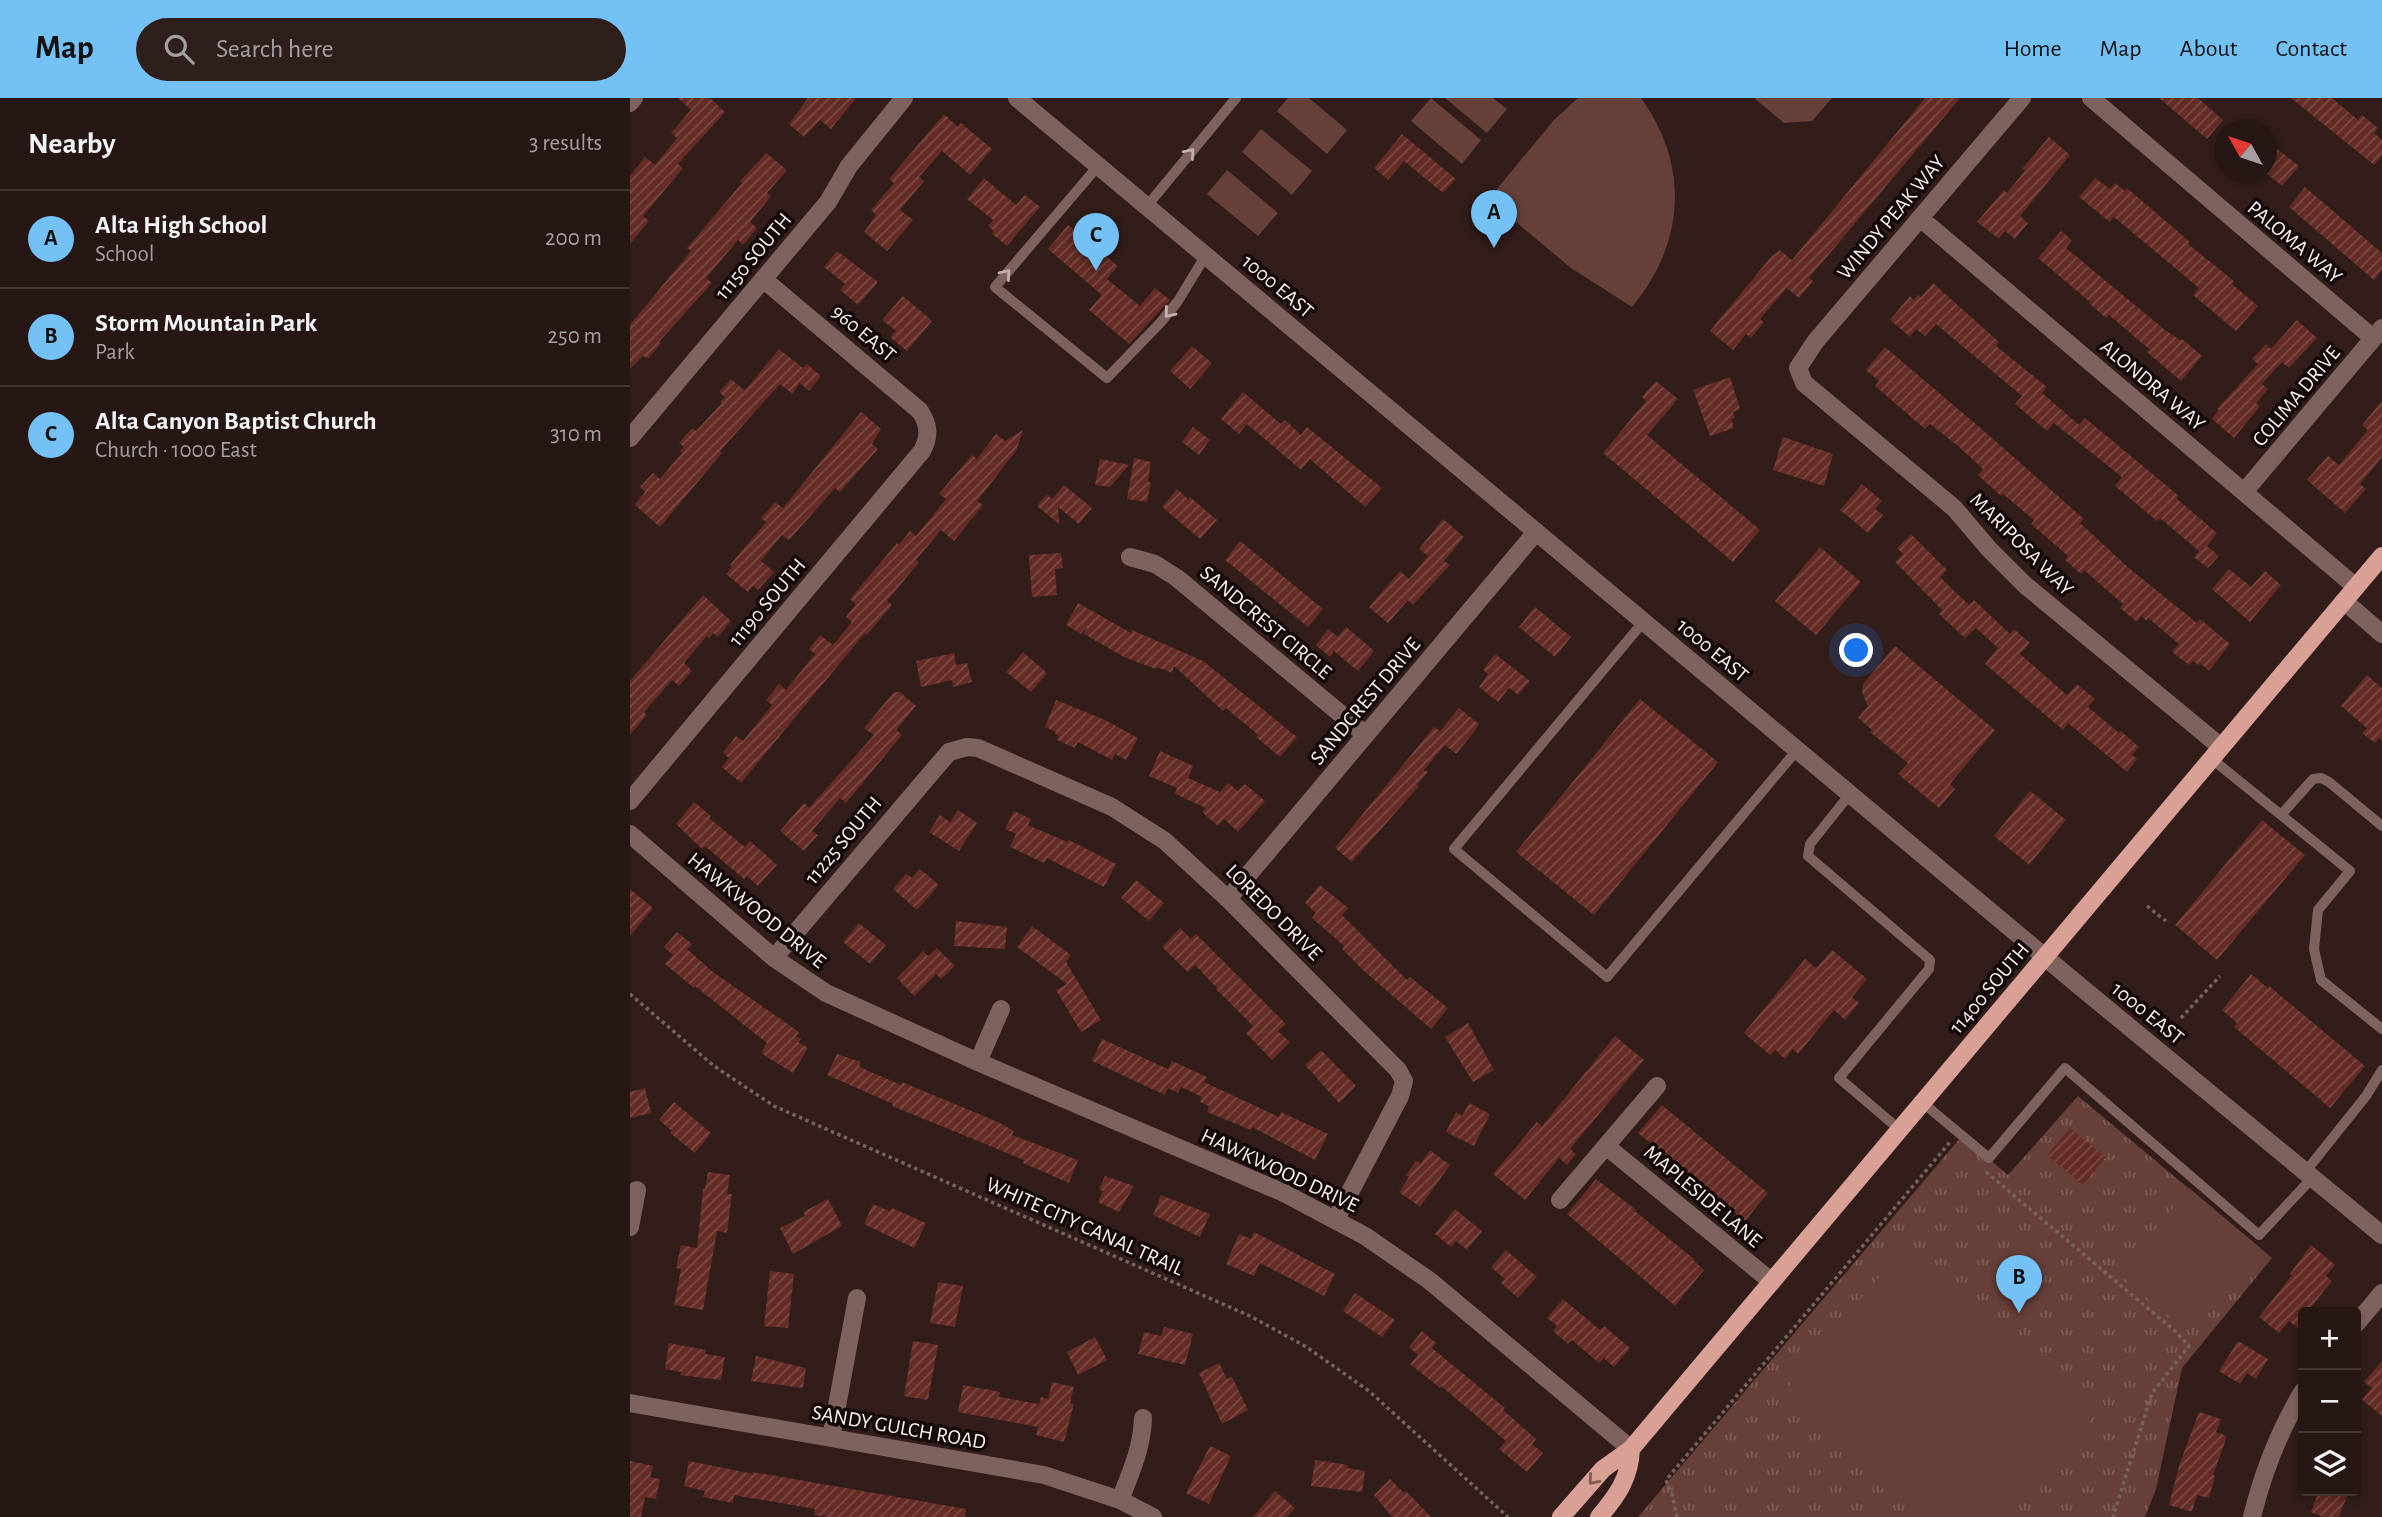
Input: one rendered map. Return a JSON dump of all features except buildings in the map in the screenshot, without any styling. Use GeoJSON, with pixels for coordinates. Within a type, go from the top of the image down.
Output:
{"type":"FeatureCollection","features":[{"type":"Feature","properties":{"kind":"main road","name":"11400 SOUTH"},"geometry":{"type":"LineString","coordinates":[[1561,1517],[1603,1469],[1631,1449],[2382,556]]}},
{"type":"Feature","properties":{"kind":"main road","name":"11400 SOUTH"},"geometry":{"type":"LineString","coordinates":[[1599,1517],[1623,1485],[1628,1473],[1631,1449]]}},
{"type":"Feature","properties":{"kind":"street"},"geometry":{"type":"LineString","coordinates":[[630,103],[634,98]]}},
{"type":"Feature","properties":{"kind":"street","name":"11150 SOUTH"},"geometry":{"type":"LineString","coordinates":[[630,438],[828,202],[849,166],[904,98]]}},
{"type":"Feature","properties":{"kind":"street","name":"1000 EAST"},"geometry":{"type":"LineString","coordinates":[[1017,98],[2382,1235]]}},
{"type":"Feature","properties":{"kind":"street","name":"WINDY PEAK WAY"},"geometry":{"type":"LineString","coordinates":[[1798,368],[1815,342],[2022,98]]}},
{"type":"Feature","properties":{"kind":"street","name":"PALOMA WAY"},"geometry":{"type":"LineString","coordinates":[[2091,98],[2378,333]]}},
{"type":"Feature","properties":{"kind":"street","name":"ALONDRA WAY"},"geometry":{"type":"LineString","coordinates":[[1920,218],[2356,587]]}},
{"type":"Feature","properties":{"kind":"street","name":"960 EAST"},"geometry":{"type":"LineString","coordinates":[[763,279],[913,404],[928,427]]}},
{"type":"Feature","properties":{"kind":"street","name":"COLIMA DRIVE"},"geometry":{"type":"LineString","coordinates":[[2244,492],[2378,333]]}},
{"type":"Feature","properties":{"kind":"street","name":"MARIPOSA WAY"},"geometry":{"type":"LineString","coordinates":[[1798,368],[1804,383],[1954,508],[2025,585],[2217,753]]}},
{"type":"Feature","properties":{"kind":"street","name":"11190 SOUTH"},"geometry":{"type":"LineString","coordinates":[[630,801],[922,452],[928,427]]}},
{"type":"Feature","properties":{"kind":"street","name":"SANDCREST DRIVE"},"geometry":{"type":"LineString","coordinates":[[1228,898],[1536,532]]}},
{"type":"Feature","properties":{"kind":"street","name":"SANDCREST CIRCLE"},"geometry":{"type":"LineString","coordinates":[[1130,557],[1155,564],[1177,578],[1366,735]]}},
{"type":"Feature","properties":{"kind":"street"},"geometry":{"type":"LineString","coordinates":[[2344,601],[2382,634]]}},
{"type":"Feature","properties":{"kind":"street","name":"LOREDO DRIVE"},"geometry":{"type":"LineString","coordinates":[[949,752],[967,747],[978,748],[1112,807],[1165,841],[1228,898],[1390,1059],[1404,1081],[1394,1109],[1336,1219]]}},
{"type":"Feature","properties":{"kind":"street","name":"11225 SOUTH"},"geometry":{"type":"LineString","coordinates":[[774,958],[949,752]]}},
{"type":"Feature","properties":{"kind":"street","name":"HAWKWOOD DRIVE"},"geometry":{"type":"LineString","coordinates":[[630,834],[774,958],[826,993],[978,1062],[1284,1193],[1365,1236],[1430,1281],[1631,1449]]}},
{"type":"Feature","properties":{"kind":"street"},"geometry":{"type":"LineString","coordinates":[[978,1062],[1001,1009]]}},
{"type":"Feature","properties":{"kind":"street"},"geometry":{"type":"LineString","coordinates":[[1560,1200],[1657,1086]]}},
{"type":"Feature","properties":{"kind":"street","name":"MAPLESIDE LANE"},"geometry":{"type":"LineString","coordinates":[[1606,1146],[1772,1282]]}},
{"type":"Feature","properties":{"kind":"street"},"geometry":{"type":"LineString","coordinates":[[630,1227],[637,1190]]}},
{"type":"Feature","properties":{"kind":"street"},"geometry":{"type":"LineString","coordinates":[[2361,1318],[2382,1293]]}},
{"type":"Feature","properties":{"kind":"street"},"geometry":{"type":"LineString","coordinates":[[831,1438],[857,1298]]}},
{"type":"Feature","properties":{"kind":"street"},"geometry":{"type":"LineString","coordinates":[[2252,1517],[2267,1463],[2284,1422],[2298,1399]]}},
{"type":"Feature","properties":{"kind":"street","name":"SANDY GULCH ROAD"},"geometry":{"type":"LineString","coordinates":[[630,1403],[1044,1475],[1120,1500],[1153,1517]]}},
{"type":"Feature","properties":{"kind":"street"},"geometry":{"type":"LineString","coordinates":[[1120,1500],[1138,1457],[1143,1418]]}},
{"type":"Feature","properties":{"kind":"lane"},"geometry":{"type":"LineString","coordinates":[[1147,206],[1236,98]]}},
{"type":"Feature","properties":{"kind":"lane"},"geometry":{"type":"LineString","coordinates":[[1098,166],[995,287],[1107,378],[1161,322],[1178,301],[1206,256]]}},
{"type":"Feature","properties":{"kind":"lane"},"geometry":{"type":"LineString","coordinates":[[1644,621],[1454,849],[1464,858],[1607,978],[1797,750]]}},
{"type":"Feature","properties":{"kind":"lane"},"geometry":{"type":"LineString","coordinates":[[2217,753],[2281,815],[2350,871],[2318,909],[2314,949],[2321,980],[2382,1029]]}},
{"type":"Feature","properties":{"kind":"lane"},"geometry":{"type":"LineString","coordinates":[[2281,815],[2313,779],[2321,778],[2382,826]]}},
{"type":"Feature","properties":{"kind":"lane"},"geometry":{"type":"LineString","coordinates":[[1850,794],[1810,844],[1808,856],[1930,960],[1928,969],[1839,1078],[1900,1130]]}},
{"type":"Feature","properties":{"kind":"lane"},"geometry":{"type":"LineString","coordinates":[[1923,1103],[1989,1158],[2065,1069],[2259,1235],[2309,1174],[2382,1070]]}},
{"type":"Feature","properties":{"kind":"path"},"geometry":{"type":"LineString","coordinates":[[2147,906],[2166,921]]}},
{"type":"Feature","properties":{"kind":"path"},"geometry":{"type":"LineString","coordinates":[[2181,1018],[2220,976]]}},
{"type":"Feature","properties":{"kind":"path","name":"WHITE CITY CANAL TRAIL"},"geometry":{"type":"LineString","coordinates":[[630,994],[714,1066],[774,1106],[1250,1316],[1305,1346],[1369,1391],[1508,1517]]}},
{"type":"Feature","properties":{"kind":"path"},"geometry":{"type":"LineString","coordinates":[[630,1003],[635,998]]}},
{"type":"Feature","properties":{"kind":"path"},"geometry":{"type":"LineString","coordinates":[[1677,1517],[1666,1480],[1950,1142]]}},
{"type":"Feature","properties":{"kind":"path"},"geometry":{"type":"LineString","coordinates":[[1981,1168],[2176,1332],[2189,1346],[2152,1393],[2113,1517]]}},
{"type":"Feature","properties":{"kind":"green space"},"geometry":{"type":"Polygon","coordinates":[[[1288,98],[1309,98],[1347,130],[1327,154],[1277,111],[1288,98]]]}},
{"type":"Feature","properties":{"kind":"green space"},"geometry":{"type":"Polygon","coordinates":[[[1431,98],[1481,140],[1462,164],[1411,121],[1431,98]]]}},
{"type":"Feature","properties":{"kind":"green space"},"geometry":{"type":"Polygon","coordinates":[[[1445,98],[1493,98],[1507,109],[1487,133],[1445,98]]]}},
{"type":"Feature","properties":{"kind":"green space"},"geometry":{"type":"Polygon","coordinates":[[[1578,98],[1641,98],[1657,124],[1668,150],[1674,177],[1675,204],[1671,231],[1663,257],[1650,282],[1632,307],[1571,268],[1498,207],[1496,190],[1554,120],[1578,98]]]}},
{"type":"Feature","properties":{"kind":"green space"},"geometry":{"type":"Polygon","coordinates":[[[1754,98],[1832,98],[1812,121],[1784,123],[1754,98]]]}},
{"type":"Feature","properties":{"kind":"green space"},"geometry":{"type":"Polygon","coordinates":[[[1261,129],[1312,171],[1292,195],[1242,152],[1261,129]]]}},
{"type":"Feature","properties":{"kind":"green space"},"geometry":{"type":"Polygon","coordinates":[[[1227,170],[1278,213],[1258,236],[1207,194],[1227,170]]]}},
{"type":"Feature","properties":{"kind":"green space"},"geometry":{"type":"Polygon","coordinates":[[[2078,1096],[2272,1258],[2182,1368],[2156,1489],[2145,1517],[1638,1517],[1962,1136],[2008,1175],[2078,1096]]]}},
{"type":"Feature","properties":{"kind":"green space"},"geometry":{"type":"Polygon","coordinates":[[[2189,1188],[2258,1246],[2185,1330],[2119,1274],[2189,1188]]]}},
{"type":"Feature","properties":{"kind":"green space"},"geometry":{"type":"Polygon","coordinates":[[[1904,1247],[2099,1410],[2009,1517],[1939,1517],[1786,1389],[1904,1247]]]}},
{"type":"Feature","properties":{"kind":"place","name":"Alta High School"},"geometry":{"type":"Point","coordinates":[1494,248]}},
{"type":"Feature","properties":{"kind":"place","name":"Alta Canyon Baptist Church"},"geometry":{"type":"Point","coordinates":[1096,271]}},
{"type":"Feature","properties":{"kind":"place","name":"Storm Mountain Park"},"geometry":{"type":"Point","coordinates":[2019,1313]}}]}
